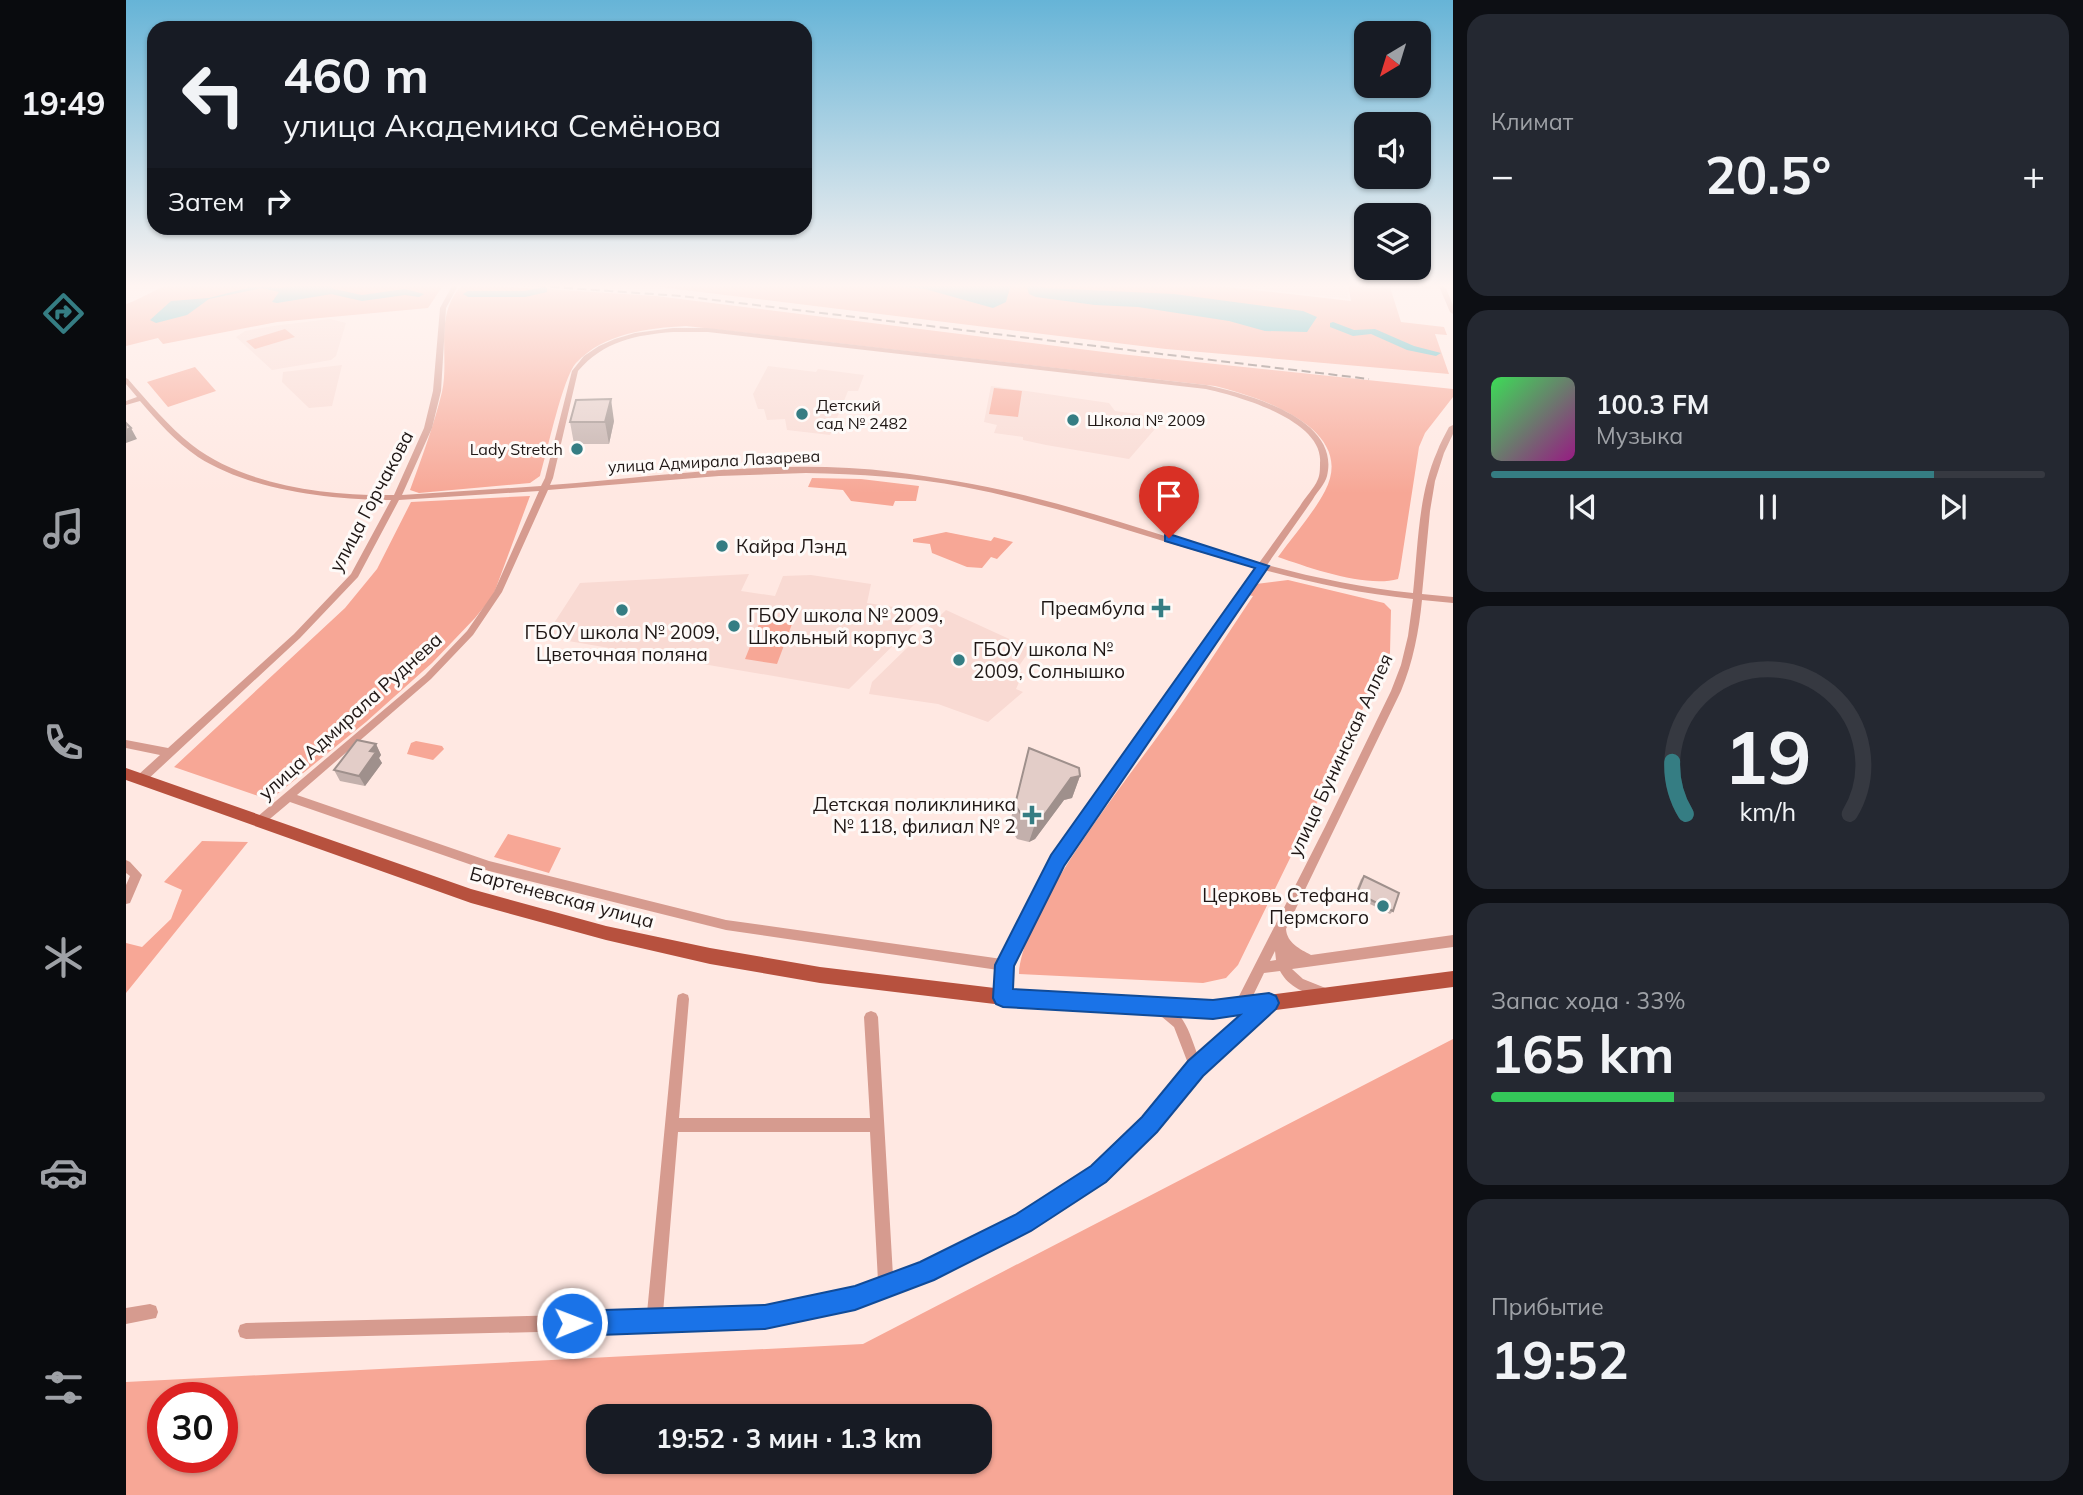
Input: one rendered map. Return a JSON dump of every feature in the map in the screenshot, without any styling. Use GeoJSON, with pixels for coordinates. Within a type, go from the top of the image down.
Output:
{"type":"FeatureCollection","features":[{"type":"Feature","properties":{"kind":"main road","name":"Бартеневская улица"},"geometry":{"type":"LineString","coordinates":[[126,774],[471,896],[606,933],[710,956],[820,975],[1003,998],[1213,1010],[1453,979]]}},
{"type":"Feature","properties":{"kind":"street","name":"улица Горчакова"},"geometry":{"type":"LineString","coordinates":[[142,778],[348,585],[397,498],[428,428],[437,391],[440,354]]}},
{"type":"Feature","properties":{"kind":"street","name":"улица Адмирала Руднева"},"geometry":{"type":"LineString","coordinates":[[261,820],[428,677],[470,633],[498,592],[544,488],[575,370],[594,354]]}},
{"type":"Feature","properties":{"kind":"street","name":"улица Адмирала Руднева"},"geometry":{"type":"LineString","coordinates":[[915,354],[1206,387],[1245,396],[1274,407],[1314,436],[1325,458],[1326,468],[1307,505],[1058,861],[1004,965],[1003,998]]}},
{"type":"Feature","properties":{"kind":"street","name":"улица Адмирала Лазарева"},"geometry":{"type":"LineString","coordinates":[[126,380],[174,436],[216,463],[280,486],[397,498],[789,470],[894,474],[1038,499],[1263,566],[1350,587],[1453,600]]}},
{"type":"Feature","properties":{"kind":"street"},"geometry":{"type":"LineString","coordinates":[[126,403],[141,398]]}},
{"type":"Feature","properties":{"kind":"street","name":"улица Бунинская Аллея"},"geometry":{"type":"LineString","coordinates":[[1241,1006],[1350,786],[1405,666],[1419,597],[1426,520],[1439,448],[1453,427]]}},
{"type":"Feature","properties":{"kind":"street"},"geometry":{"type":"LineString","coordinates":[[126,744],[171,753]]}},
{"type":"Feature","properties":{"kind":"street"},"geometry":{"type":"LineString","coordinates":[[289,797],[489,866],[726,925],[1004,965]]}},
{"type":"Feature","properties":{"kind":"street"},"geometry":{"type":"LineString","coordinates":[[126,865],[136,874],[126,899]]}},
{"type":"Feature","properties":{"kind":"street"},"geometry":{"type":"LineString","coordinates":[[1280,931],[1289,948],[1311,962]]}},
{"type":"Feature","properties":{"kind":"street"},"geometry":{"type":"LineString","coordinates":[[1280,931],[1283,965],[1290,979],[1299,985],[1333,996]]}},
{"type":"Feature","properties":{"kind":"street"},"geometry":{"type":"LineString","coordinates":[[1261,968],[1453,942]]}},
{"type":"Feature","properties":{"kind":"street"},"geometry":{"type":"LineString","coordinates":[[654,1321],[683,999]]}},
{"type":"Feature","properties":{"kind":"street"},"geometry":{"type":"LineString","coordinates":[[246,1331],[765,1317],[823,1307],[886,1288],[991,1240],[1077,1191],[1136,1139],[1195,1068],[1269,1003]]}},
{"type":"Feature","properties":{"kind":"street"},"geometry":{"type":"LineString","coordinates":[[1160,1007],[1179,1023],[1195,1068]]}},
{"type":"Feature","properties":{"kind":"street"},"geometry":{"type":"LineString","coordinates":[[871,1017],[886,1288]]}},
{"type":"Feature","properties":{"kind":"street"},"geometry":{"type":"LineString","coordinates":[[671,1125],[877,1125]]}},
{"type":"Feature","properties":{"kind":"street"},"geometry":{"type":"LineString","coordinates":[[126,1316],[150,1312]]}},
{"type":"Feature","properties":{"kind":"shaded area"},"geometry":{"type":"Polygon","coordinates":[[[254,354],[337,354],[331,360],[272,370],[254,354]]]}},
{"type":"Feature","properties":{"kind":"shaded area"},"geometry":{"type":"Polygon","coordinates":[[[444,354],[586,354],[571,371],[540,476],[530,483],[419,493],[410,490],[432,429],[444,378],[444,354]]]}},
{"type":"Feature","properties":{"kind":"shaded area"},"geometry":{"type":"Polygon","coordinates":[[[931,354],[1118,354],[1453,389],[1453,397],[1425,433],[1419,447],[1398,579],[1354,579],[1278,557],[1325,491],[1332,469],[1328,450],[1316,433],[1278,407],[1215,386],[931,354]]]}},
{"type":"Feature","properties":{"kind":"shaded area"},"geometry":{"type":"Polygon","coordinates":[[[1220,354],[1442,354],[1449,374],[1220,354]]]}},
{"type":"Feature","properties":{"kind":"shaded area"},"geometry":{"type":"Polygon","coordinates":[[[342,365],[332,406],[309,408],[282,382],[283,372],[342,365]]]}},
{"type":"Feature","properties":{"kind":"shaded area"},"geometry":{"type":"Polygon","coordinates":[[[768,366],[864,375],[858,391],[848,391],[830,435],[787,430],[785,419],[767,420],[764,409],[758,409],[753,394],[768,366]]]}},
{"type":"Feature","properties":{"kind":"shaded area"},"geometry":{"type":"Polygon","coordinates":[[[195,367],[216,391],[168,407],[147,382],[195,367]]]}},
{"type":"Feature","properties":{"kind":"shaded area","name":"Школа № 2009"},"geometry":{"type":"Polygon","coordinates":[[[991,386],[1109,403],[1115,411],[1161,417],[1161,422],[1129,459],[1046,445],[1023,440],[1023,437],[994,433],[997,425],[984,422],[991,386]]]}},
{"type":"Feature","properties":{"kind":"shaded area"},"geometry":{"type":"Polygon","coordinates":[[[994,388],[1022,391],[1018,417],[989,414],[994,388]]]}},
{"type":"Feature","properties":{"kind":"shaded area"},"geometry":{"type":"Polygon","coordinates":[[[812,478],[861,479],[919,486],[916,501],[895,501],[893,506],[851,501],[843,490],[808,487],[812,478]]]}},
{"type":"Feature","properties":{"kind":"shaded area"},"geometry":{"type":"Polygon","coordinates":[[[530,496],[493,596],[475,618],[432,663],[366,722],[270,800],[174,767],[345,608],[377,569],[411,502],[530,496]]]}},
{"type":"Feature","properties":{"kind":"shaded area"},"geometry":{"type":"Polygon","coordinates":[[[946,532],[991,541],[994,537],[1013,542],[997,559],[991,557],[982,568],[967,567],[932,553],[930,544],[913,542],[913,539],[946,532]]]}},
{"type":"Feature","properties":{"kind":"shaded area"},"geometry":{"type":"Polygon","coordinates":[[[749,574],[741,591],[775,596],[783,576],[811,575],[871,584],[867,603],[927,612],[849,689],[545,637],[580,583],[749,574]]]}},
{"type":"Feature","properties":{"kind":"shaded area"},"geometry":{"type":"Polygon","coordinates":[[[1288,580],[1384,603],[1391,610],[1390,653],[1238,965],[1226,978],[1203,983],[1019,974],[1025,946],[1060,876],[1198,680],[1253,596],[1248,595],[1256,584],[1288,580]]]}},
{"type":"Feature","properties":{"kind":"shaded area","name":"ГБОУ школа № 2009, Солнышко"},"geometry":{"type":"Polygon","coordinates":[[[946,610],[1031,649],[1016,670],[1023,673],[1016,689],[1023,692],[988,722],[938,704],[869,694],[872,682],[946,610]]]}},
{"type":"Feature","properties":{"kind":"shaded area"},"geometry":{"type":"Polygon","coordinates":[[[761,619],[792,624],[777,664],[745,659],[761,619]]]}},
{"type":"Feature","properties":{"kind":"shaded area"},"geometry":{"type":"Polygon","coordinates":[[[416,741],[442,746],[444,749],[433,760],[407,754],[411,743],[416,741]]]}},
{"type":"Feature","properties":{"kind":"shaded area"},"geometry":{"type":"Polygon","coordinates":[[[508,834],[561,848],[549,873],[494,857],[508,834]]]}},
{"type":"Feature","properties":{"kind":"shaded area"},"geometry":{"type":"Polygon","coordinates":[[[202,841],[248,842],[126,993],[126,943],[142,947],[171,919],[182,890],[164,882],[202,841]]]}},
{"type":"Feature","properties":{"kind":"shaded area"},"geometry":{"type":"Polygon","coordinates":[[[1453,1039],[1453,1495],[126,1495],[126,1382],[863,1344],[1453,1039]]]}},
{"type":"Feature","properties":{"kind":"building"},"geometry":{"type":"Polygon","coordinates":[[[611,399],[605,422],[570,422],[576,400],[611,399]]]}},
{"type":"Feature","properties":{"kind":"building"},"geometry":{"type":"Polygon","coordinates":[[[357,740],[376,744],[370,751],[376,752],[359,776],[334,770],[357,740]]]}},
{"type":"Feature","properties":{"kind":"building"},"geometry":{"type":"Polygon","coordinates":[[[1029,748],[1079,768],[1080,776],[1071,778],[1042,818],[1036,821],[1024,818],[1015,805],[1029,748]]]}},
{"type":"Feature","properties":{"kind":"building","name":"Церковь Стефана Пермского"},"geometry":{"type":"Polygon","coordinates":[[[1364,876],[1399,893],[1393,911],[1357,893],[1364,876]]]}},
{"type":"Feature","properties":{"kind":"railway"},"geometry":{"type":"LineString","coordinates":[[1160,354],[1369,379]]}},
{"type":"Feature","properties":{"kind":"place","name":"Детский сад № 2482"},"geometry":{"type":"Point","coordinates":[802,414]}},
{"type":"Feature","properties":{"kind":"place","name":"Школа № 2009"},"geometry":{"type":"Point","coordinates":[1073,420]}},
{"type":"Feature","properties":{"kind":"place","name":"Lady Stretch"},"geometry":{"type":"Point","coordinates":[577,449]}},
{"type":"Feature","properties":{"kind":"place","name":"Кайра Лэнд"},"geometry":{"type":"Point","coordinates":[722,546]}},
{"type":"Feature","properties":{"kind":"place","name":"Преамбула"},"geometry":{"type":"Point","coordinates":[1161,608]}},
{"type":"Feature","properties":{"kind":"place","name":"ГБОУ школа № 2009, Цветочная поляна"},"geometry":{"type":"Point","coordinates":[622,610]}},
{"type":"Feature","properties":{"kind":"place","name":"ГБОУ школа № 2009, Школьный корпус 3"},"geometry":{"type":"Point","coordinates":[734,626]}},
{"type":"Feature","properties":{"kind":"place","name":"ГБОУ школа № 2009, Солнышко"},"geometry":{"type":"Point","coordinates":[959,660]}},
{"type":"Feature","properties":{"kind":"place","name":"Детская поликлиника № 118, филиал № 2"},"geometry":{"type":"Point","coordinates":[1032,815]}},
{"type":"Feature","properties":{"kind":"place","name":"Церковь Стефана Пермского"},"geometry":{"type":"Point","coordinates":[1383,906]}},
{"type":"Feature","properties":{"kind":"route"},"geometry":{"type":"LineString","coordinates":[[572,1323],[765,1317],[823,1307],[855,1298],[926,1271],[991,1240],[1077,1191],[1120,1155],[1149,1125],[1195,1068],[1269,1003],[1213,1010],[1003,998],[1004,965],[1058,861],[1263,566],[1169,538]]}}]}
